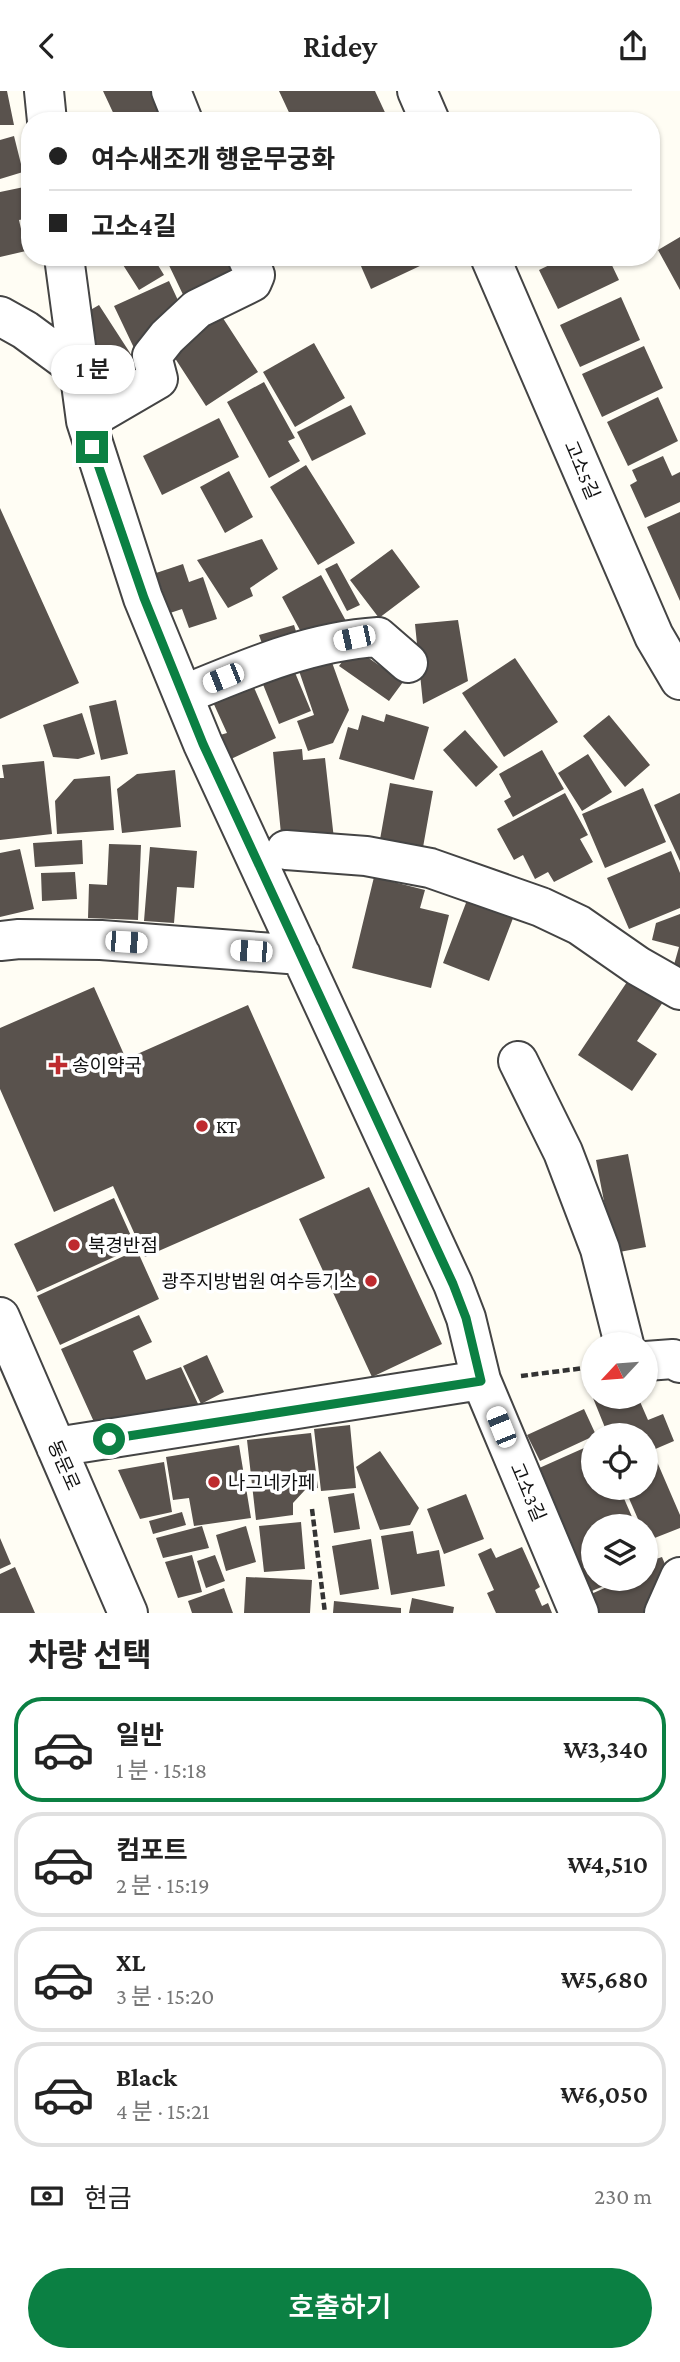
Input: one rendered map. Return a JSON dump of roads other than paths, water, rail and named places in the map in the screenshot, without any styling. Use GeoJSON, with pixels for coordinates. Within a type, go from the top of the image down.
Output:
{"type":"FeatureCollection","features":[{"type":"Feature","properties":{"kind":"street"},"geometry":{"type":"LineString","coordinates":[[44,91],[46,112]]}},
{"type":"Feature","properties":{"kind":"street"},"geometry":{"type":"LineString","coordinates":[[171,91],[179,112]]}},
{"type":"Feature","properties":{"kind":"street"},"geometry":{"type":"LineString","coordinates":[[417,91],[426,112]]}},
{"type":"Feature","properties":{"kind":"street","name":"고소3길"},"geometry":{"type":"LineString","coordinates":[[65,266],[78,369],[92,447],[144,598],[203,744],[453,1284],[466,1318],[481,1381],[579,1613]]}},
{"type":"Feature","properties":{"kind":"street"},"geometry":{"type":"LineString","coordinates":[[86,421],[158,379],[152,356],[167,337],[197,309],[252,282],[255,275],[251,266]]}},
{"type":"Feature","properties":{"kind":"street","name":"고소5길"},"geometry":{"type":"LineString","coordinates":[[493,266],[654,636],[680,680]]}},
{"type":"Feature","properties":{"kind":"street"},"geometry":{"type":"LineString","coordinates":[[0,316],[25,330],[78,369]]}},
{"type":"Feature","properties":{"kind":"street"},"geometry":{"type":"LineString","coordinates":[[183,695],[263,662],[354,638],[379,637],[408,663]]}},
{"type":"Feature","properties":{"kind":"street"},"geometry":{"type":"LineString","coordinates":[[286,850],[366,856],[430,868],[541,907],[579,925],[638,966],[680,990]]}},
{"type":"Feature","properties":{"kind":"street"},"geometry":{"type":"LineString","coordinates":[[0,941],[101,940],[301,955]]}},
{"type":"Feature","properties":{"kind":"street"},"geometry":{"type":"LineString","coordinates":[[519,1061],[563,1152],[600,1249],[621,1332]]}},
{"type":"Feature","properties":{"kind":"street","name":"동문로"},"geometry":{"type":"LineString","coordinates":[[0,1317],[122,1607]]}},
{"type":"Feature","properties":{"kind":"street"},"geometry":{"type":"LineString","coordinates":[[658,1360],[673,1359],[680,1363]]}},
{"type":"Feature","properties":{"kind":"street"},"geometry":{"type":"LineString","coordinates":[[56,1447],[481,1381]]}},
{"type":"Feature","properties":{"kind":"street"},"geometry":{"type":"LineString","coordinates":[[664,1613],[680,1577]]}},
{"type":"Feature","properties":{"kind":"place","name":"송이약국"},"geometry":{"type":"Point","coordinates":[58,1065]}},
{"type":"Feature","properties":{"kind":"place","name":"KT"},"geometry":{"type":"Point","coordinates":[202,1126]}},
{"type":"Feature","properties":{"kind":"place","name":"북경반점"},"geometry":{"type":"Point","coordinates":[74,1245]}},
{"type":"Feature","properties":{"kind":"place","name":"광주지방법원 여수등기소"},"geometry":{"type":"Point","coordinates":[371,1281]}},
{"type":"Feature","properties":{"kind":"place","name":"나그네카페"},"geometry":{"type":"Point","coordinates":[214,1482]}}]}
